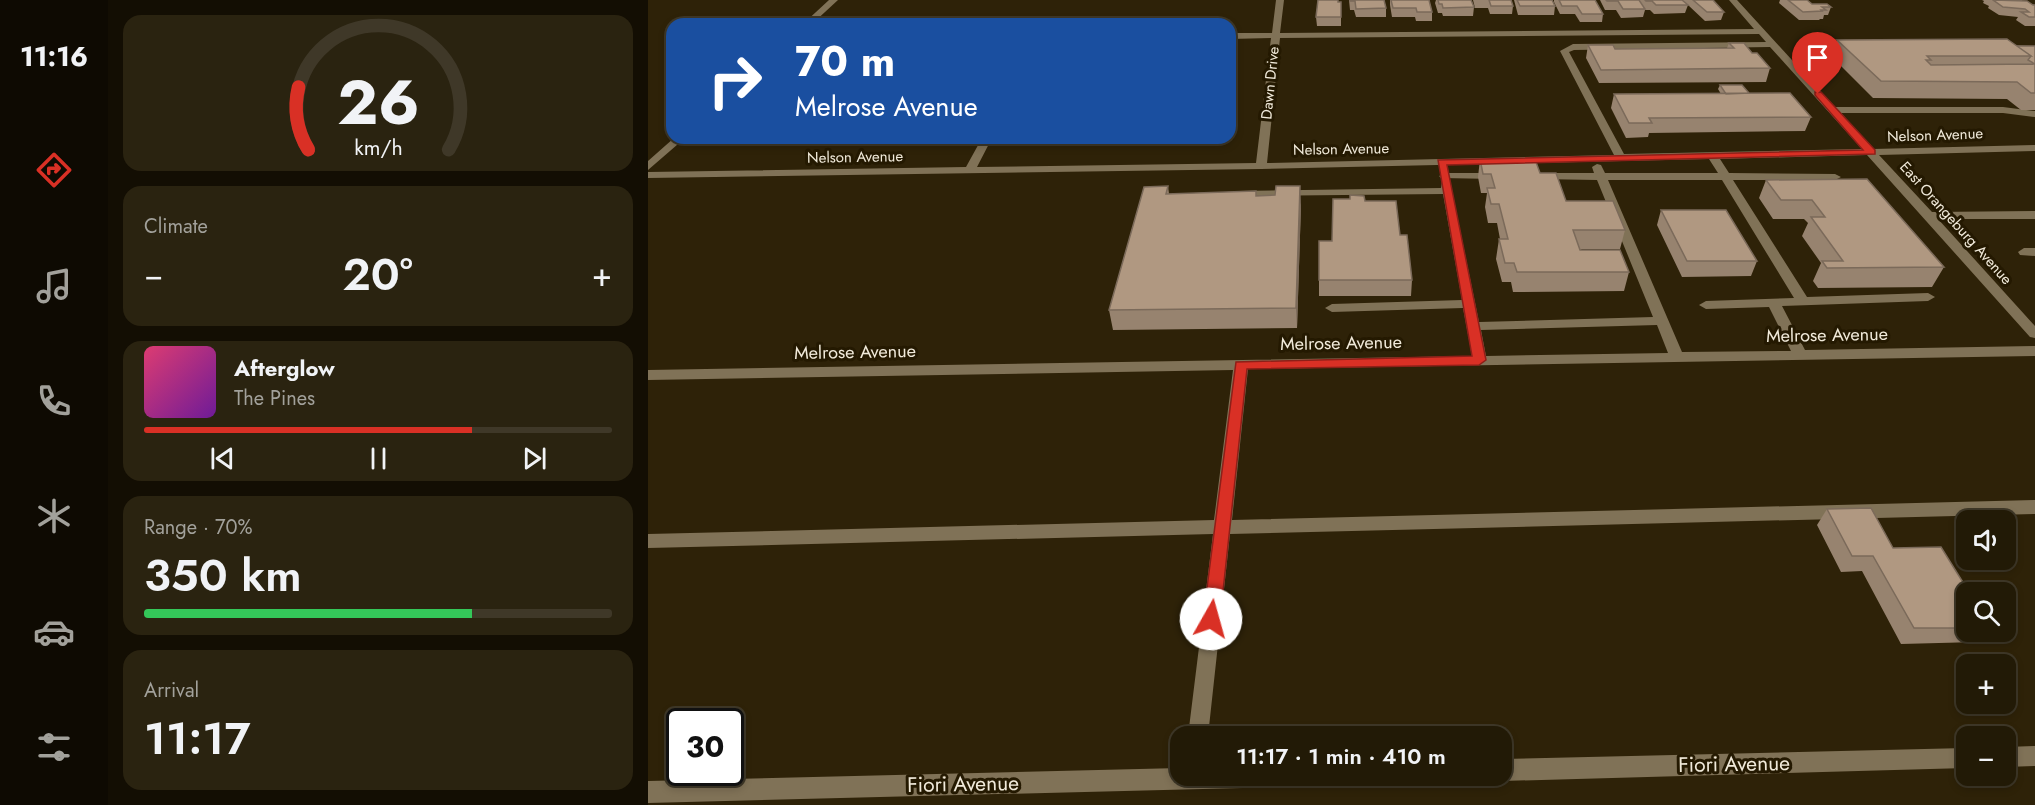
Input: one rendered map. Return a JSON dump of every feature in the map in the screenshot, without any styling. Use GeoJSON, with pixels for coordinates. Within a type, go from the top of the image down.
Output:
{"type":"FeatureCollection","features":[{"type":"Feature","properties":{"kind":"street"},"geometry":{"type":"LineString","coordinates":[[814,18],[834,0]]}},
{"type":"Feature","properties":{"kind":"street","name":"Dawn Drive"},"geometry":{"type":"LineString","coordinates":[[1261,166],[1280,0]]}},
{"type":"Feature","properties":{"kind":"street","name":"East Orangeburg Avenue"},"geometry":{"type":"LineString","coordinates":[[1733,0],[2035,334]]}},
{"type":"Feature","properties":{"kind":"street"},"geometry":{"type":"LineString","coordinates":[[1236,36],[1762,31]]}},
{"type":"Feature","properties":{"kind":"street"},"geometry":{"type":"LineString","coordinates":[[1621,158],[1564,51],[1573,47],[1773,44]]}},
{"type":"Feature","properties":{"kind":"street"},"geometry":{"type":"LineString","coordinates":[[1833,110],[2003,110],[2035,114]]}},
{"type":"Feature","properties":{"kind":"street"},"geometry":{"type":"LineString","coordinates":[[648,167],[673,144]]}},
{"type":"Feature","properties":{"kind":"street"},"geometry":{"type":"LineString","coordinates":[[970,170],[984,144]]}},
{"type":"Feature","properties":{"kind":"street","name":"Nelson Avenue"},"geometry":{"type":"LineString","coordinates":[[648,174],[1261,166],[2035,148]]}},
{"type":"Feature","properties":{"kind":"street"},"geometry":{"type":"LineString","coordinates":[[1713,156],[1803,302]]}},
{"type":"Feature","properties":{"kind":"street"},"geometry":{"type":"LineString","coordinates":[[1652,157],[1662,177]]}},
{"type":"Feature","properties":{"kind":"street"},"geometry":{"type":"LineString","coordinates":[[1594,159],[1677,357]]}},
{"type":"Feature","properties":{"kind":"street"},"geometry":{"type":"LineString","coordinates":[[1441,162],[1479,360]]}},
{"type":"Feature","properties":{"kind":"street"},"geometry":{"type":"LineString","coordinates":[[1445,176],[1835,177]]}},
{"type":"Feature","properties":{"kind":"street"},"geometry":{"type":"LineString","coordinates":[[1232,194],[1447,191]]}},
{"type":"Feature","properties":{"kind":"street"},"geometry":{"type":"LineString","coordinates":[[1928,216],[2035,215]]}},
{"type":"Feature","properties":{"kind":"street"},"geometry":{"type":"LineString","coordinates":[[1706,305],[1928,297]]}},
{"type":"Feature","properties":{"kind":"street"},"geometry":{"type":"LineString","coordinates":[[1776,303],[1774,309],[1800,355]]}},
{"type":"Feature","properties":{"kind":"street"},"geometry":{"type":"LineString","coordinates":[[1332,308],[1469,304]]}},
{"type":"Feature","properties":{"kind":"street"},"geometry":{"type":"LineString","coordinates":[[1473,326],[1662,321]]}},
{"type":"Feature","properties":{"kind":"street","name":"Melrose Avenue"},"geometry":{"type":"LineString","coordinates":[[648,375],[2035,351]]}},
{"type":"Feature","properties":{"kind":"street"},"geometry":{"type":"LineString","coordinates":[[1198,726],[1241,365]]}},
{"type":"Feature","properties":{"kind":"street"},"geometry":{"type":"LineString","coordinates":[[648,541],[2035,507]]}},
{"type":"Feature","properties":{"kind":"street"},"geometry":{"type":"LineString","coordinates":[[2016,757],[2035,756]]}},
{"type":"Feature","properties":{"kind":"street","name":"Fiori Avenue"},"geometry":{"type":"LineString","coordinates":[[1512,770],[1956,758]]}},
{"type":"Feature","properties":{"kind":"street","name":"Fiori Avenue"},"geometry":{"type":"LineString","coordinates":[[648,792],[1170,778]]}},
{"type":"Feature","properties":{"kind":"building"},"geometry":{"type":"Polygon","coordinates":[[[1318,0],[1341,2],[1341,17],[1316,17],[1318,0]]]}},
{"type":"Feature","properties":{"kind":"building"},"geometry":{"type":"Polygon","coordinates":[[[1350,0],[1384,0],[1386,8],[1356,9],[1355,1],[1350,0]]]}},
{"type":"Feature","properties":{"kind":"building"},"geometry":{"type":"Polygon","coordinates":[[[1391,0],[1429,0],[1432,12],[1417,12],[1416,8],[1393,8],[1391,0]]]}},
{"type":"Feature","properties":{"kind":"building"},"geometry":{"type":"Polygon","coordinates":[[[1438,0],[1471,0],[1474,7],[1443,8],[1438,0]]]}},
{"type":"Feature","properties":{"kind":"building"},"geometry":{"type":"Polygon","coordinates":[[[1489,0],[1511,0],[1513,6],[1491,6],[1489,0]]]}},
{"type":"Feature","properties":{"kind":"building"},"geometry":{"type":"Polygon","coordinates":[[[1517,0],[1552,0],[1555,6],[1520,6],[1517,0]]]}},
{"type":"Feature","properties":{"kind":"building"},"geometry":{"type":"Polygon","coordinates":[[[1559,0],[1595,0],[1603,14],[1582,14],[1577,6],[1562,6],[1559,0]]]}},
{"type":"Feature","properties":{"kind":"building"},"geometry":{"type":"Polygon","coordinates":[[[1606,0],[1639,0],[1645,9],[1623,9],[1618,1],[1606,0]]]}},
{"type":"Feature","properties":{"kind":"building"},"geometry":{"type":"Polygon","coordinates":[[[1645,0],[1682,0],[1688,5],[1656,5],[1652,1],[1645,0]]]}},
{"type":"Feature","properties":{"kind":"building"},"geometry":{"type":"Polygon","coordinates":[[[1693,0],[1713,0],[1724,12],[1707,12],[1693,0]]]}},
{"type":"Feature","properties":{"kind":"building"},"geometry":{"type":"Polygon","coordinates":[[[1788,0],[1807,0],[1812,4],[1827,4],[1831,7],[1822,7],[1826,10],[1822,11],[1803,12],[1788,0]]]}},
{"type":"Feature","properties":{"kind":"building"},"geometry":{"type":"Polygon","coordinates":[[[1993,0],[2027,1],[2035,5],[2035,17],[2029,17],[2021,12],[2029,12],[2025,9],[2003,7],[1993,0]]]}},
{"type":"Feature","properties":{"kind":"building"},"geometry":{"type":"Polygon","coordinates":[[[2007,39],[2031,56],[1927,56],[1931,60],[1926,60],[1931,65],[2035,64],[2035,93],[2031,93],[2017,82],[1881,81],[1837,40],[2007,39]]]}},
{"type":"Feature","properties":{"kind":"building"},"geometry":{"type":"Polygon","coordinates":[[[1729,43],[1744,43],[1752,53],[1757,53],[1770,68],[1601,70],[1588,45],[1613,45],[1615,49],[1734,48],[1729,43]]]}},
{"type":"Feature","properties":{"kind":"building"},"geometry":{"type":"Polygon","coordinates":[[[2017,46],[2035,46],[2035,64],[2028,60],[2031,56],[2017,46]]]}},
{"type":"Feature","properties":{"kind":"building"},"geometry":{"type":"Polygon","coordinates":[[[1720,85],[1742,85],[1749,93],[1726,94],[1720,85]]]}},
{"type":"Feature","properties":{"kind":"building"},"geometry":{"type":"Polygon","coordinates":[[[1790,93],[1811,117],[1649,118],[1652,123],[1629,123],[1614,94],[1790,93]]]}},
{"type":"Feature","properties":{"kind":"building"},"geometry":{"type":"Polygon","coordinates":[[[1480,159],[1500,159],[1501,162],[1536,162],[1540,173],[1556,173],[1566,201],[1613,201],[1625,230],[1573,230],[1580,250],[1620,250],[1629,272],[1517,272],[1514,263],[1505,263],[1499,239],[1508,239],[1499,204],[1491,204],[1487,188],[1495,188],[1491,174],[1483,174],[1480,159]]]}},
{"type":"Feature","properties":{"kind":"building"},"geometry":{"type":"Polygon","coordinates":[[[1867,179],[1944,267],[1827,268],[1822,261],[1843,261],[1811,217],[1825,217],[1812,200],[1781,200],[1766,180],[1867,179]]]}},
{"type":"Feature","properties":{"kind":"building"},"geometry":{"type":"Polygon","coordinates":[[[1168,186],[1166,194],[1256,191],[1256,196],[1275,195],[1276,186],[1300,186],[1296,308],[1109,310],[1144,187],[1168,186]]]}},
{"type":"Feature","properties":{"kind":"building"},"geometry":{"type":"Polygon","coordinates":[[[1350,195],[1364,196],[1365,201],[1396,201],[1400,235],[1407,235],[1412,280],[1319,280],[1319,241],[1332,241],[1333,199],[1350,199],[1350,195]]]}},
{"type":"Feature","properties":{"kind":"building"},"geometry":{"type":"Polygon","coordinates":[[[1661,210],[1726,210],[1757,261],[1687,261],[1661,210]]]}},
{"type":"Feature","properties":{"kind":"building"},"geometry":{"type":"Polygon","coordinates":[[[1871,508],[1893,548],[1941,547],[1963,582],[1956,582],[1956,628],[1914,628],[1873,556],[1852,556],[1827,509],[1871,508]]]}},
{"type":"Feature","properties":{"kind":"route"},"geometry":{"type":"LineString","coordinates":[[1211,619],[1241,365],[1479,360],[1441,162],[1871,152],[1818,94]]}}]}
